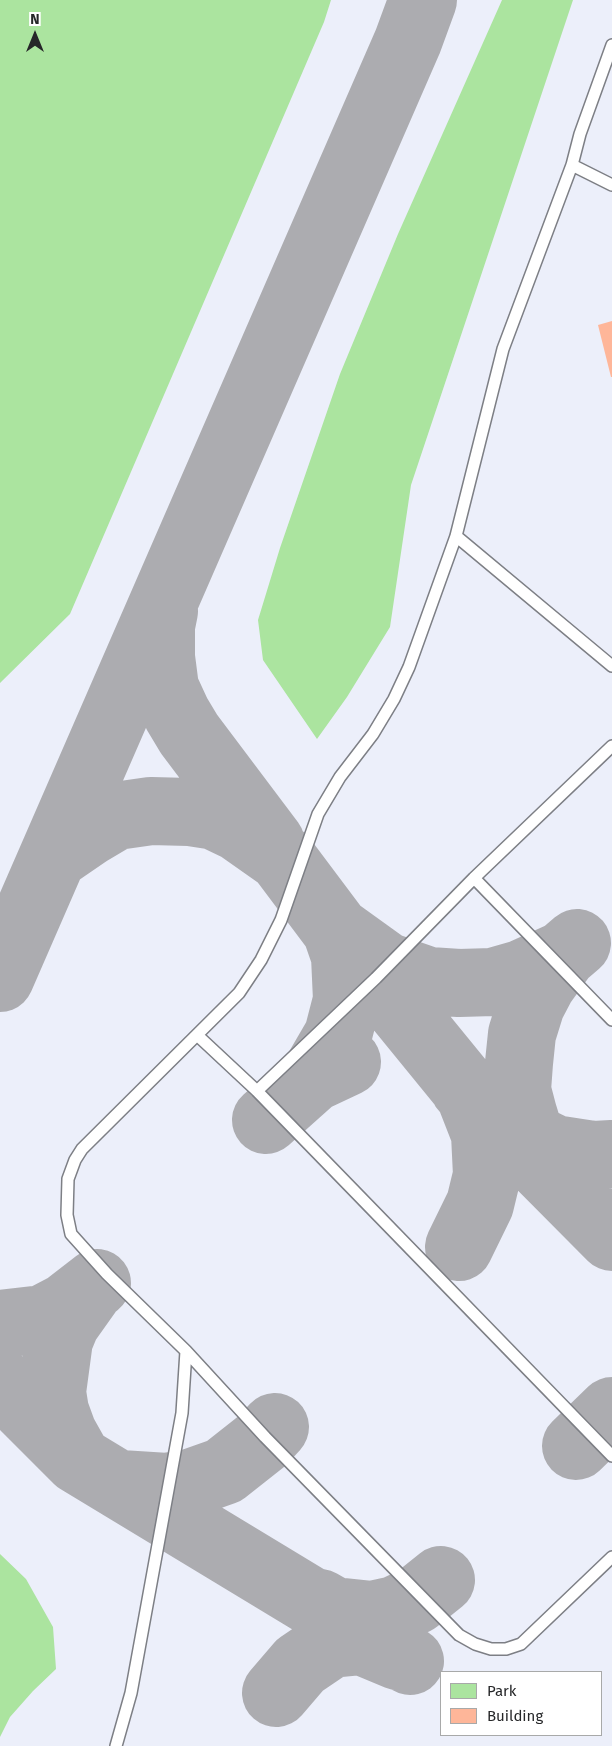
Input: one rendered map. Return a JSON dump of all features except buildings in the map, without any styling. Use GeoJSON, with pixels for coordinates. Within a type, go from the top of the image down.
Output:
{"type":"FeatureCollection","features":[{"type":"Feature","properties":{"kind":"lane"},"geometry":{"type":"LineString","coordinates":[[612,46],[580,134],[572,165],[504,349],[456,536],[408,667],[394,699],[373,734],[340,777],[318,814],[281,920],[261,960],[239,993],[82,1149],[75,1160],[68,1179],[67,1196],[67,1215],[71,1234],[107,1274],[186,1351],[265,1437],[459,1634],[475,1644],[491,1649],[506,1649],[521,1644],[612,1557]]}},
{"type":"Feature","properties":{"kind":"lane"},"geometry":{"type":"LineString","coordinates":[[572,165],[612,185]]}},
{"type":"Feature","properties":{"kind":"lane"},"geometry":{"type":"LineString","coordinates":[[456,536],[612,666]]}},
{"type":"Feature","properties":{"kind":"lane"},"geometry":{"type":"LineString","coordinates":[[257,1091],[376,978],[474,878],[612,746]]}},
{"type":"Feature","properties":{"kind":"lane"},"geometry":{"type":"LineString","coordinates":[[474,878],[612,1020]]}},
{"type":"Feature","properties":{"kind":"lane"},"geometry":{"type":"LineString","coordinates":[[196,1036],[257,1091],[612,1456]]}},
{"type":"Feature","properties":{"kind":"lane"},"geometry":{"type":"LineString","coordinates":[[116,1746],[131,1692],[182,1412],[186,1351]]}},
{"type":"Feature","properties":{"kind":"shaded area"},"geometry":{"type":"Polygon","coordinates":[[[0,0],[612,0],[612,1746],[0,1746],[0,0]]]}},
{"type":"Feature","properties":{"kind":"green space"},"geometry":{"type":"Polygon","coordinates":[[[0,0],[331,0],[324,22],[70,614],[0,683],[0,0]]]}},
{"type":"Feature","properties":{"kind":"green space"},"geometry":{"type":"Polygon","coordinates":[[[502,0],[573,0],[411,485],[390,627],[347,697],[317,739],[263,660],[258,620],[280,548],[340,374],[398,234],[502,0]]]}},
{"type":"Feature","properties":{"kind":"green space"},"geometry":{"type":"Polygon","coordinates":[[[0,1554],[26,1579],[53,1627],[56,1669],[10,1717],[0,1737],[0,1554]]]}},
{"type":"Feature","properties":{"kind":"taxiway"},"geometry":{"type":"LineString","coordinates":[[0,978],[408,41],[423,0]]}},
{"type":"Feature","properties":{"kind":"taxiway"},"geometry":{"type":"LineString","coordinates":[[164,611],[161,626],[161,657],[165,688],[189,734],[271,843]]}},
{"type":"Feature","properties":{"kind":"taxiway"},"geometry":{"type":"LineString","coordinates":[[54,856],[116,816],[151,811],[189,812],[215,816],[238,827],[282,858],[336,930],[469,1093],[612,1237]]}},
{"type":"Feature","properties":{"kind":"taxiway"},"geometry":{"type":"LineString","coordinates":[[313,1078],[338,1035],[347,1000],[345,956],[336,930],[386,966],[429,981],[459,983],[493,982],[521,974],[563,955],[577,943]]}},
{"type":"Feature","properties":{"kind":"taxiway"},"geometry":{"type":"LineString","coordinates":[[545,1163],[531,1139],[517,1090],[519,1063],[522,1034],[531,1005],[542,984],[563,955]]}},
{"type":"Feature","properties":{"kind":"taxiway"},"geometry":{"type":"LineString","coordinates":[[266,1120],[313,1078],[347,1062]]}},
{"type":"Feature","properties":{"kind":"taxiway"},"geometry":{"type":"LineString","coordinates":[[459,1247],[480,1204],[487,1175],[485,1134],[469,1093],[464,1088]]}},
{"type":"Feature","properties":{"kind":"taxiway"},"geometry":{"type":"LineString","coordinates":[[510,1127],[555,1149],[594,1155],[612,1154]]}},
{"type":"Feature","properties":{"kind":"taxiway"},"geometry":{"type":"LineString","coordinates":[[0,1324],[43,1319],[66,1307],[97,1283]]}},
{"type":"Feature","properties":{"kind":"taxiway"},"geometry":{"type":"LineString","coordinates":[[77,1458],[63,1433],[55,1411],[52,1392],[59,1340],[66,1323],[88,1292]]}},
{"type":"Feature","properties":{"kind":"taxiway"},"geometry":{"type":"LineString","coordinates":[[0,1382],[78,1460],[410,1661]]}},
{"type":"Feature","properties":{"kind":"taxiway"},"geometry":{"type":"LineString","coordinates":[[576,1446],[612,1411]]}},
{"type":"Feature","properties":{"kind":"taxiway"},"geometry":{"type":"LineString","coordinates":[[120,1484],[167,1487],[190,1483],[224,1471],[262,1441],[275,1427]]}},
{"type":"Feature","properties":{"kind":"taxiway"},"geometry":{"type":"LineString","coordinates":[[320,1603],[334,1611],[372,1615],[395,1610],[416,1600],[441,1580]]}},
{"type":"Feature","properties":{"kind":"taxiway"},"geometry":{"type":"LineString","coordinates":[[276,1693],[300,1665],[331,1644],[362,1641],[398,1656]]}}]}
